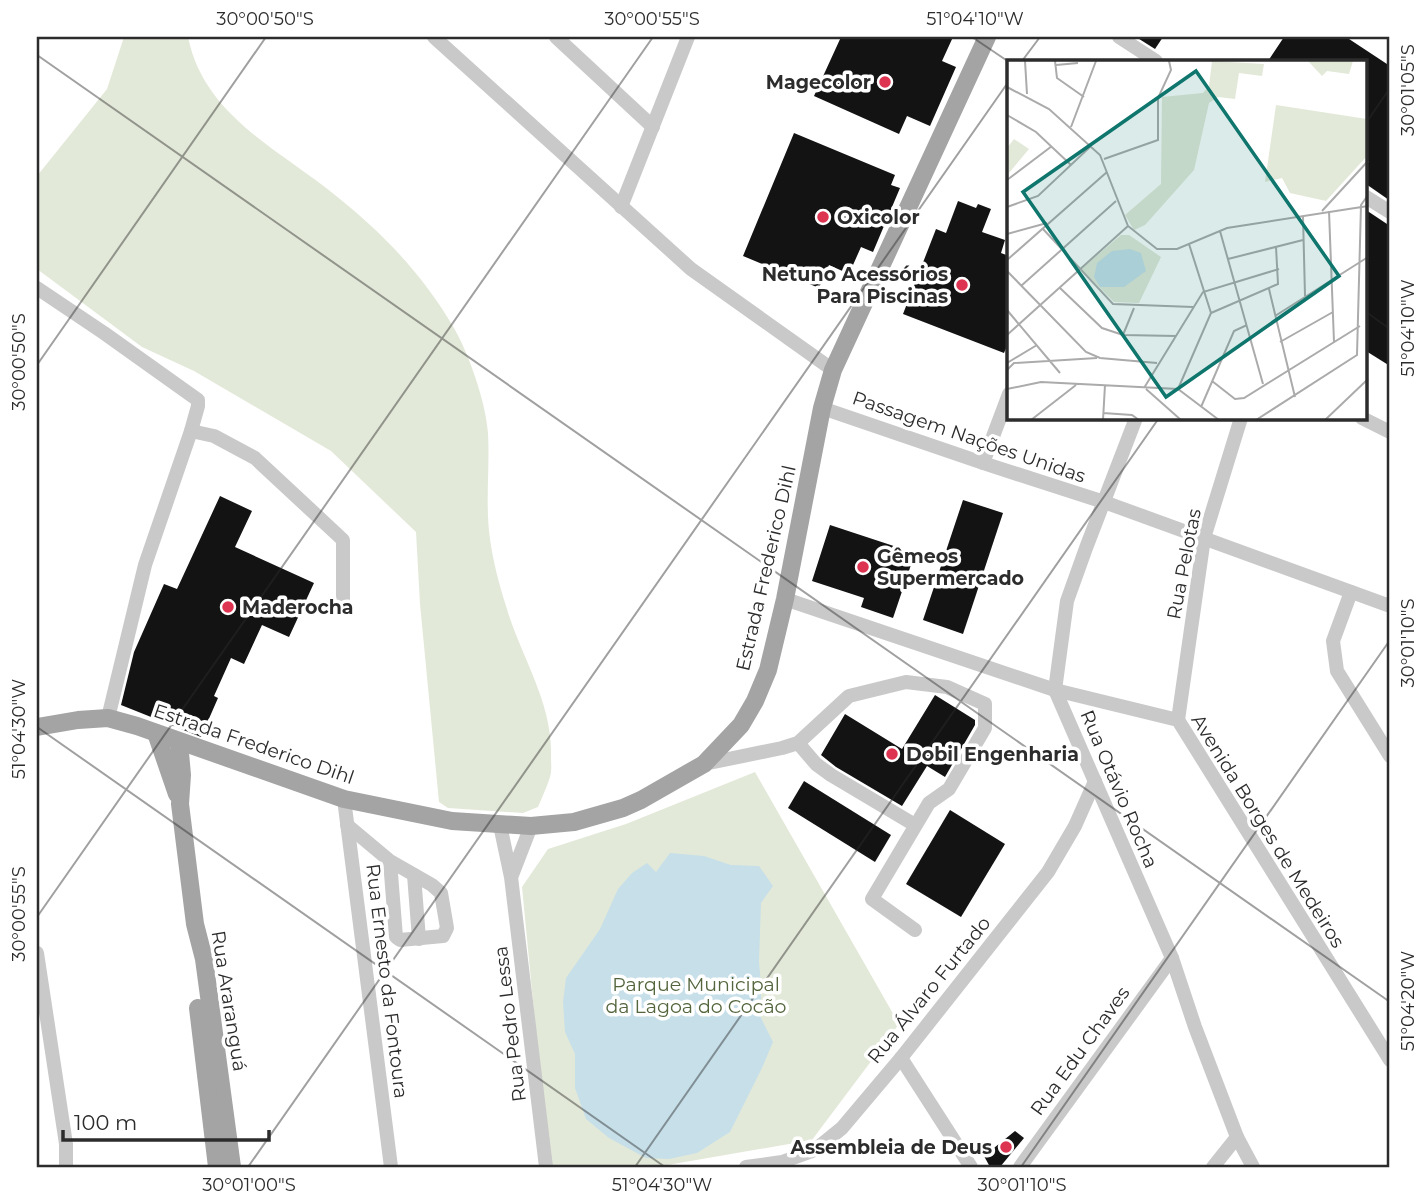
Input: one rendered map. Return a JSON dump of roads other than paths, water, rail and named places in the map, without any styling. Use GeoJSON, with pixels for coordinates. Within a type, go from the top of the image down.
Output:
{"type":"FeatureCollection","features":[{"type":"Feature","properties":{"kind":"main road","name":"Estrada Frederico Dihl"},"geometry":{"type":"LineString","coordinates":[[37,727],[108,718],[344,799],[452,821],[500,825],[531,826],[575,821],[623,808],[705,764],[741,725],[768,670],[785,599],[822,408],[834,370],[987,37]]}},
{"type":"Feature","properties":{"kind":"main road","name":"Rua Araranguá"},"geometry":{"type":"LineString","coordinates":[[156,733],[180,804]]}},
{"type":"Feature","properties":{"kind":"main road","name":"Rua Araranguá"},"geometry":{"type":"LineString","coordinates":[[180,742],[180,804],[195,924],[204,959],[232,1167]]}},
{"type":"Feature","properties":{"kind":"main road"},"geometry":{"type":"LineString","coordinates":[[182,775],[191,766],[213,754]]}},
{"type":"Feature","properties":{"kind":"main road","name":"Rua Araranguá"},"geometry":{"type":"LineString","coordinates":[[195,924],[193,961],[217,1167]]}},
{"type":"Feature","properties":{"kind":"street"},"geometry":{"type":"LineString","coordinates":[[434,37],[691,269],[834,370]]}},
{"type":"Feature","properties":{"kind":"street"},"geometry":{"type":"LineString","coordinates":[[556,37],[653,127]]}},
{"type":"Feature","properties":{"kind":"street"},"geometry":{"type":"LineString","coordinates":[[621,207],[688,37]]}},
{"type":"Feature","properties":{"kind":"street"},"geometry":{"type":"LineString","coordinates":[[1119,37],[1138,56]]}},
{"type":"Feature","properties":{"kind":"street"},"geometry":{"type":"LineString","coordinates":[[1368,198],[1390,212]]}},
{"type":"Feature","properties":{"kind":"street"},"geometry":{"type":"LineString","coordinates":[[37,288],[104,332],[198,400],[191,431],[145,565],[108,718]]}},
{"type":"Feature","properties":{"kind":"street"},"geometry":{"type":"LineString","coordinates":[[983,463],[1007,399]]}},
{"type":"Feature","properties":{"kind":"street","name":"Passagem Nações Unidas"},"geometry":{"type":"LineString","coordinates":[[822,408],[1104,502],[1390,606]]}},
{"type":"Feature","properties":{"kind":"street"},"geometry":{"type":"LineString","coordinates":[[1055,690],[1067,601],[1135,420]]}},
{"type":"Feature","properties":{"kind":"street","name":"Rua Pelotas"},"geometry":{"type":"LineString","coordinates":[[1178,720],[1204,538],[1240,420]]}},
{"type":"Feature","properties":{"kind":"street"},"geometry":{"type":"LineString","coordinates":[[1366,420],[1390,432]]}},
{"type":"Feature","properties":{"kind":"street"},"geometry":{"type":"LineString","coordinates":[[191,431],[214,436],[255,458],[343,540],[343,605]]}},
{"type":"Feature","properties":{"kind":"street"},"geometry":{"type":"LineString","coordinates":[[1351,592],[1333,641],[1338,671],[1390,757]]}},
{"type":"Feature","properties":{"kind":"street","name":"Avenida Borges de Medeiros"},"geometry":{"type":"LineString","coordinates":[[785,599],[1055,690],[1178,720],[1390,1060]]}},
{"type":"Feature","properties":{"kind":"street"},"geometry":{"type":"LineString","coordinates":[[705,764],[798,743],[849,696],[906,682],[947,687],[985,704],[985,728],[949,789],[929,803],[872,899],[915,930]]}},
{"type":"Feature","properties":{"kind":"street","name":"Rua Otávio Rocha"},"geometry":{"type":"LineString","coordinates":[[1055,690],[1172,958],[1237,1137],[1253,1167]]}},
{"type":"Feature","properties":{"kind":"street"},"geometry":{"type":"LineString","coordinates":[[798,743],[816,764],[831,775],[915,825]]}},
{"type":"Feature","properties":{"kind":"street","name":"Rua Álvaro Furtado"},"geometry":{"type":"LineString","coordinates":[[746,1167],[782,1163],[815,1150],[842,1128],[1048,872],[1075,826],[1095,781]]}},
{"type":"Feature","properties":{"kind":"street","name":"Rua Ernesto da Fontoura"},"geometry":{"type":"LineString","coordinates":[[344,799],[391,1167]]}},
{"type":"Feature","properties":{"kind":"street"},"geometry":{"type":"LineString","coordinates":[[347,825],[390,861],[441,893],[447,929],[445,934],[419,939],[400,940],[396,937],[390,861]]}},
{"type":"Feature","properties":{"kind":"street","name":"Rua Pedro Lessa"},"geometry":{"type":"LineString","coordinates":[[500,825],[511,877],[546,1167]]}},
{"type":"Feature","properties":{"kind":"street","name":"Rua Pedro Lessa"},"geometry":{"type":"LineString","coordinates":[[511,877],[531,826]]}},
{"type":"Feature","properties":{"kind":"street"},"geometry":{"type":"LineString","coordinates":[[414,875],[419,939]]}},
{"type":"Feature","properties":{"kind":"street"},"geometry":{"type":"LineString","coordinates":[[37,953],[66,1144],[66,1167]]}},
{"type":"Feature","properties":{"kind":"street","name":"Rua Edu Chaves"},"geometry":{"type":"LineString","coordinates":[[1020,1167],[1172,958]]}},
{"type":"Feature","properties":{"kind":"street"},"geometry":{"type":"LineString","coordinates":[[901,1058],[971,1167]]}},
{"type":"Feature","properties":{"kind":"street"},"geometry":{"type":"LineString","coordinates":[[1213,1167],[1237,1137]]}},
{"type":"Feature","properties":{"kind":"water"},"geometry":{"type":"Polygon","coordinates":[[[670,853],[704,856],[731,865],[759,866],[773,886],[761,903],[759,962],[761,1018],[773,1042],[730,1132],[697,1153],[669,1159],[646,1158],[609,1138],[586,1119],[575,1088],[575,1054],[565,1032],[563,1002],[566,978],[600,929],[618,889],[632,873],[647,863],[656,872],[670,853]]]}},
{"type":"Feature","properties":{"kind":"place","name":"Magecolor"},"geometry":{"type":"Point","coordinates":[885,82]}},
{"type":"Feature","properties":{"kind":"place","name":"Oxicolor"},"geometry":{"type":"Point","coordinates":[823,217]}},
{"type":"Feature","properties":{"kind":"place","name":"Netuno Acessórios Para Piscinas"},"geometry":{"type":"Point","coordinates":[962,285]}},
{"type":"Feature","properties":{"kind":"place","name":"Gêmeos Supermercado"},"geometry":{"type":"Point","coordinates":[863,567]}},
{"type":"Feature","properties":{"kind":"place","name":"Maderocha"},"geometry":{"type":"Point","coordinates":[228,607]}},
{"type":"Feature","properties":{"kind":"place","name":"Dobil Engenharia"},"geometry":{"type":"Point","coordinates":[892,754]}},
{"type":"Feature","properties":{"kind":"place","name":"Assembleia de Deus"},"geometry":{"type":"Point","coordinates":[1006,1147]}},
{"type":"Feature","properties":{"kind":"park label","name":"Parque Municipal da Lagoa do Cocão"},"geometry":{"type":"Point","coordinates":[696,995]}}]}
